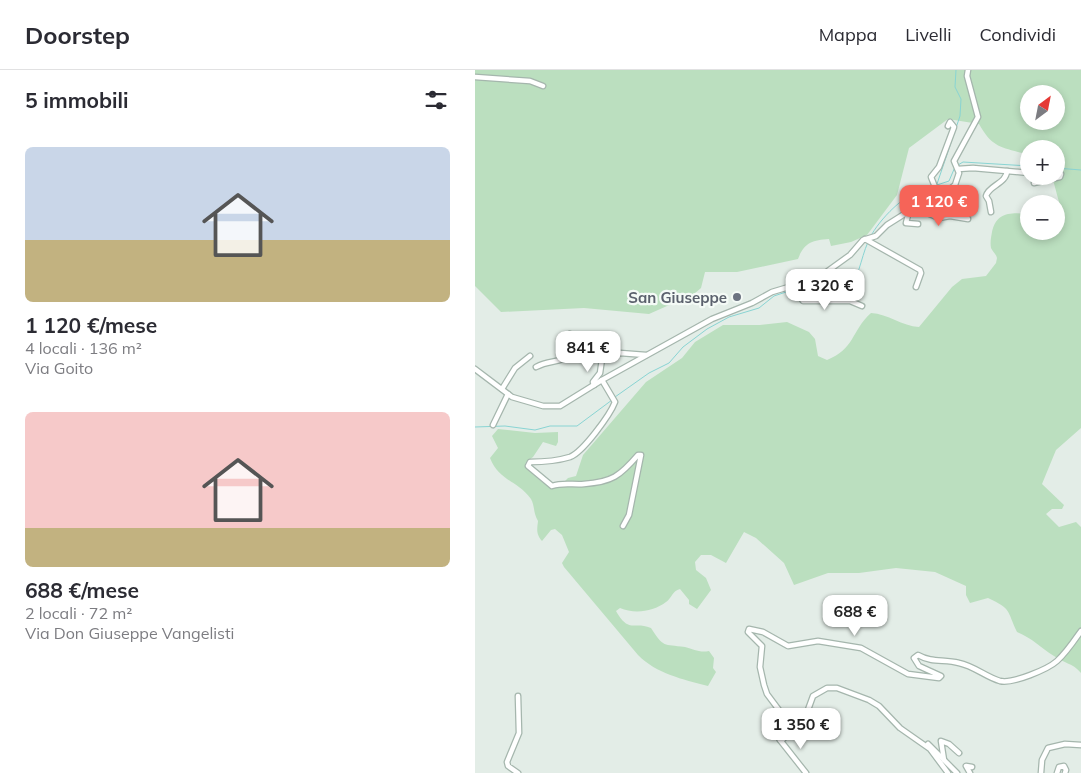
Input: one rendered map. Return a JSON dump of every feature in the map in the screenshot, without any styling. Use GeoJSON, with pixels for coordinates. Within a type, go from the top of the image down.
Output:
{"type":"FeatureCollection","features":[{"type":"Feature","properties":{"kind":"street"},"geometry":{"type":"LineString","coordinates":[[918,224],[906,223],[907,214],[925,194],[955,185],[957,168],[953,160],[978,117],[967,76],[968,70]]}},
{"type":"Feature","properties":{"kind":"street"},"geometry":{"type":"LineString","coordinates":[[475,77],[529,81],[543,86]]}},
{"type":"Feature","properties":{"kind":"street"},"geometry":{"type":"LineString","coordinates":[[936,191],[931,177],[939,167],[954,128],[950,122],[948,126]]}},
{"type":"Feature","properties":{"kind":"street"},"geometry":{"type":"LineString","coordinates":[[957,168],[1020,172]]}},
{"type":"Feature","properties":{"kind":"street"},"geometry":{"type":"LineString","coordinates":[[991,212],[986,196],[987,191],[1003,179],[1007,171]]}},
{"type":"Feature","properties":{"kind":"street"},"geometry":{"type":"LineString","coordinates":[[475,369],[508,394],[532,403],[556,407],[569,402],[602,380],[711,319],[752,303],[772,292],[794,289],[825,273],[850,255],[865,239],[876,236],[887,225],[912,211],[920,210],[939,218],[950,216],[968,219]]}},
{"type":"Feature","properties":{"kind":"street"},"geometry":{"type":"LineString","coordinates":[[865,239],[921,271],[916,287]]}},
{"type":"Feature","properties":{"kind":"street"},"geometry":{"type":"LineString","coordinates":[[794,289],[799,298],[808,302],[850,301],[862,306]]}},
{"type":"Feature","properties":{"kind":"street"},"geometry":{"type":"LineString","coordinates":[[570,334],[567,343],[576,349],[603,359],[620,353],[648,355]]}},
{"type":"Feature","properties":{"kind":"street"},"geometry":{"type":"LineString","coordinates":[[536,366],[560,361],[571,356],[576,349]]}},
{"type":"Feature","properties":{"kind":"street"},"geometry":{"type":"LineString","coordinates":[[502,389],[515,368],[530,356]]}},
{"type":"Feature","properties":{"kind":"street"},"geometry":{"type":"LineString","coordinates":[[594,385],[593,382],[600,373],[603,359]]}},
{"type":"Feature","properties":{"kind":"street"},"geometry":{"type":"LineString","coordinates":[[602,380],[614,398],[614,405],[601,425],[571,456],[543,462],[531,462],[528,466],[552,486],[567,483],[584,484],[617,478],[638,455],[641,456],[629,515],[623,526]]}},
{"type":"Feature","properties":{"kind":"street"},"geometry":{"type":"LineString","coordinates":[[493,425],[508,394]]}},
{"type":"Feature","properties":{"kind":"street"},"geometry":{"type":"LineString","coordinates":[[806,773],[777,733],[782,714],[767,694],[760,667],[762,646],[748,632],[749,629],[763,632],[788,646],[818,641],[861,648],[908,674],[924,678],[939,678],[941,676],[919,666],[914,658],[918,655],[932,662],[959,662],[973,667],[995,680],[1004,682],[1016,680],[1056,662],[1081,631]]}},
{"type":"Feature","properties":{"kind":"street"},"geometry":{"type":"LineString","coordinates":[[781,740],[805,718],[813,696],[827,688],[837,688],[869,700],[879,706],[905,732],[929,744],[957,773]]}},
{"type":"Feature","properties":{"kind":"street"},"geometry":{"type":"LineString","coordinates":[[517,696],[519,733],[507,766],[518,773]]}},
{"type":"Feature","properties":{"kind":"street"},"geometry":{"type":"LineString","coordinates":[[944,760],[941,741],[949,744],[959,753]]}},
{"type":"Feature","properties":{"kind":"street"},"geometry":{"type":"LineString","coordinates":[[922,742],[947,773]]}},
{"type":"Feature","properties":{"kind":"street"},"geometry":{"type":"LineString","coordinates":[[1041,773],[1042,760],[1048,748],[1065,744],[1081,745]]}},
{"type":"Feature","properties":{"kind":"street"},"geometry":{"type":"LineString","coordinates":[[970,773],[966,766],[972,767]]}},
{"type":"Feature","properties":{"kind":"street"},"geometry":{"type":"LineString","coordinates":[[1057,773],[1059,768],[1064,766],[1067,770],[1065,773]]}},
{"type":"Feature","properties":{"kind":"green space"},"geometry":{"type":"Polygon","coordinates":[[[475,70],[1081,70],[1081,428],[1056,450],[1042,484],[1064,505],[1062,509],[1052,509],[1046,514],[1059,527],[1076,522],[1081,527],[1081,673],[1075,667],[1057,658],[1017,632],[1008,611],[1001,605],[988,598],[970,603],[966,595],[966,586],[935,572],[896,568],[859,573],[828,573],[794,585],[784,563],[756,538],[744,532],[726,563],[711,555],[701,555],[695,562],[696,570],[706,578],[711,590],[697,609],[689,604],[689,600],[680,589],[675,591],[670,599],[655,608],[631,611],[620,608],[616,611],[628,625],[651,628],[665,644],[699,651],[709,651],[714,658],[713,668],[716,672],[708,686],[670,675],[645,662],[638,655],[564,567],[562,563],[569,552],[562,535],[555,529],[551,530],[542,541],[538,534],[538,521],[531,499],[498,471],[490,458],[498,448],[492,436],[498,429],[535,433],[558,432],[556,446],[543,442],[533,457],[526,462],[525,467],[542,482],[553,488],[558,488],[568,478],[576,476],[583,455],[646,382],[682,358],[695,342],[723,325],[760,325],[787,322],[809,332],[815,339],[818,356],[827,360],[843,351],[871,313],[919,327],[952,287],[962,279],[986,276],[996,263],[997,258],[991,248],[991,240],[994,225],[1001,217],[1020,213],[1020,240],[1065,240],[1065,195],[1057,195],[1054,185],[1065,185],[1065,140],[1020,140],[1020,152],[994,143],[979,124],[948,119],[909,148],[897,195],[867,235],[851,242],[831,246],[829,239],[818,240],[809,243],[803,249],[798,259],[737,272],[705,272],[701,288],[694,294],[649,314],[584,308],[501,312],[475,286],[475,70]]]}},
{"type":"Feature","properties":{"kind":"waterway"},"geometry":{"type":"LineString","coordinates":[[937,184],[960,116],[961,99],[955,87],[956,70]]}},
{"type":"Feature","properties":{"kind":"waterway"},"geometry":{"type":"LineString","coordinates":[[958,165],[963,162],[1020,165]]}},
{"type":"Feature","properties":{"kind":"waterway"},"geometry":{"type":"LineString","coordinates":[[937,185],[949,181],[955,167]]}},
{"type":"Feature","properties":{"kind":"waterway"},"geometry":{"type":"LineString","coordinates":[[1065,169],[1081,170]]}},
{"type":"Feature","properties":{"kind":"waterway"},"geometry":{"type":"LineString","coordinates":[[872,234],[890,211],[906,197],[924,187],[933,185]]}},
{"type":"Feature","properties":{"kind":"waterway"},"geometry":{"type":"LineString","coordinates":[[799,294],[833,289],[848,282],[859,269],[868,242]]}},
{"type":"Feature","properties":{"kind":"waterway"},"geometry":{"type":"LineString","coordinates":[[615,397],[649,373],[669,363],[683,347],[707,329],[729,317],[759,308],[774,296],[786,292],[795,294]]}},
{"type":"Feature","properties":{"kind":"waterway"},"geometry":{"type":"LineString","coordinates":[[475,427],[505,426],[535,430],[550,426],[577,426],[612,400]]}},
{"type":"Feature","properties":{"kind":"place","name":"San Giuseppe"},"geometry":{"type":"Point","coordinates":[737,297]}}]}
